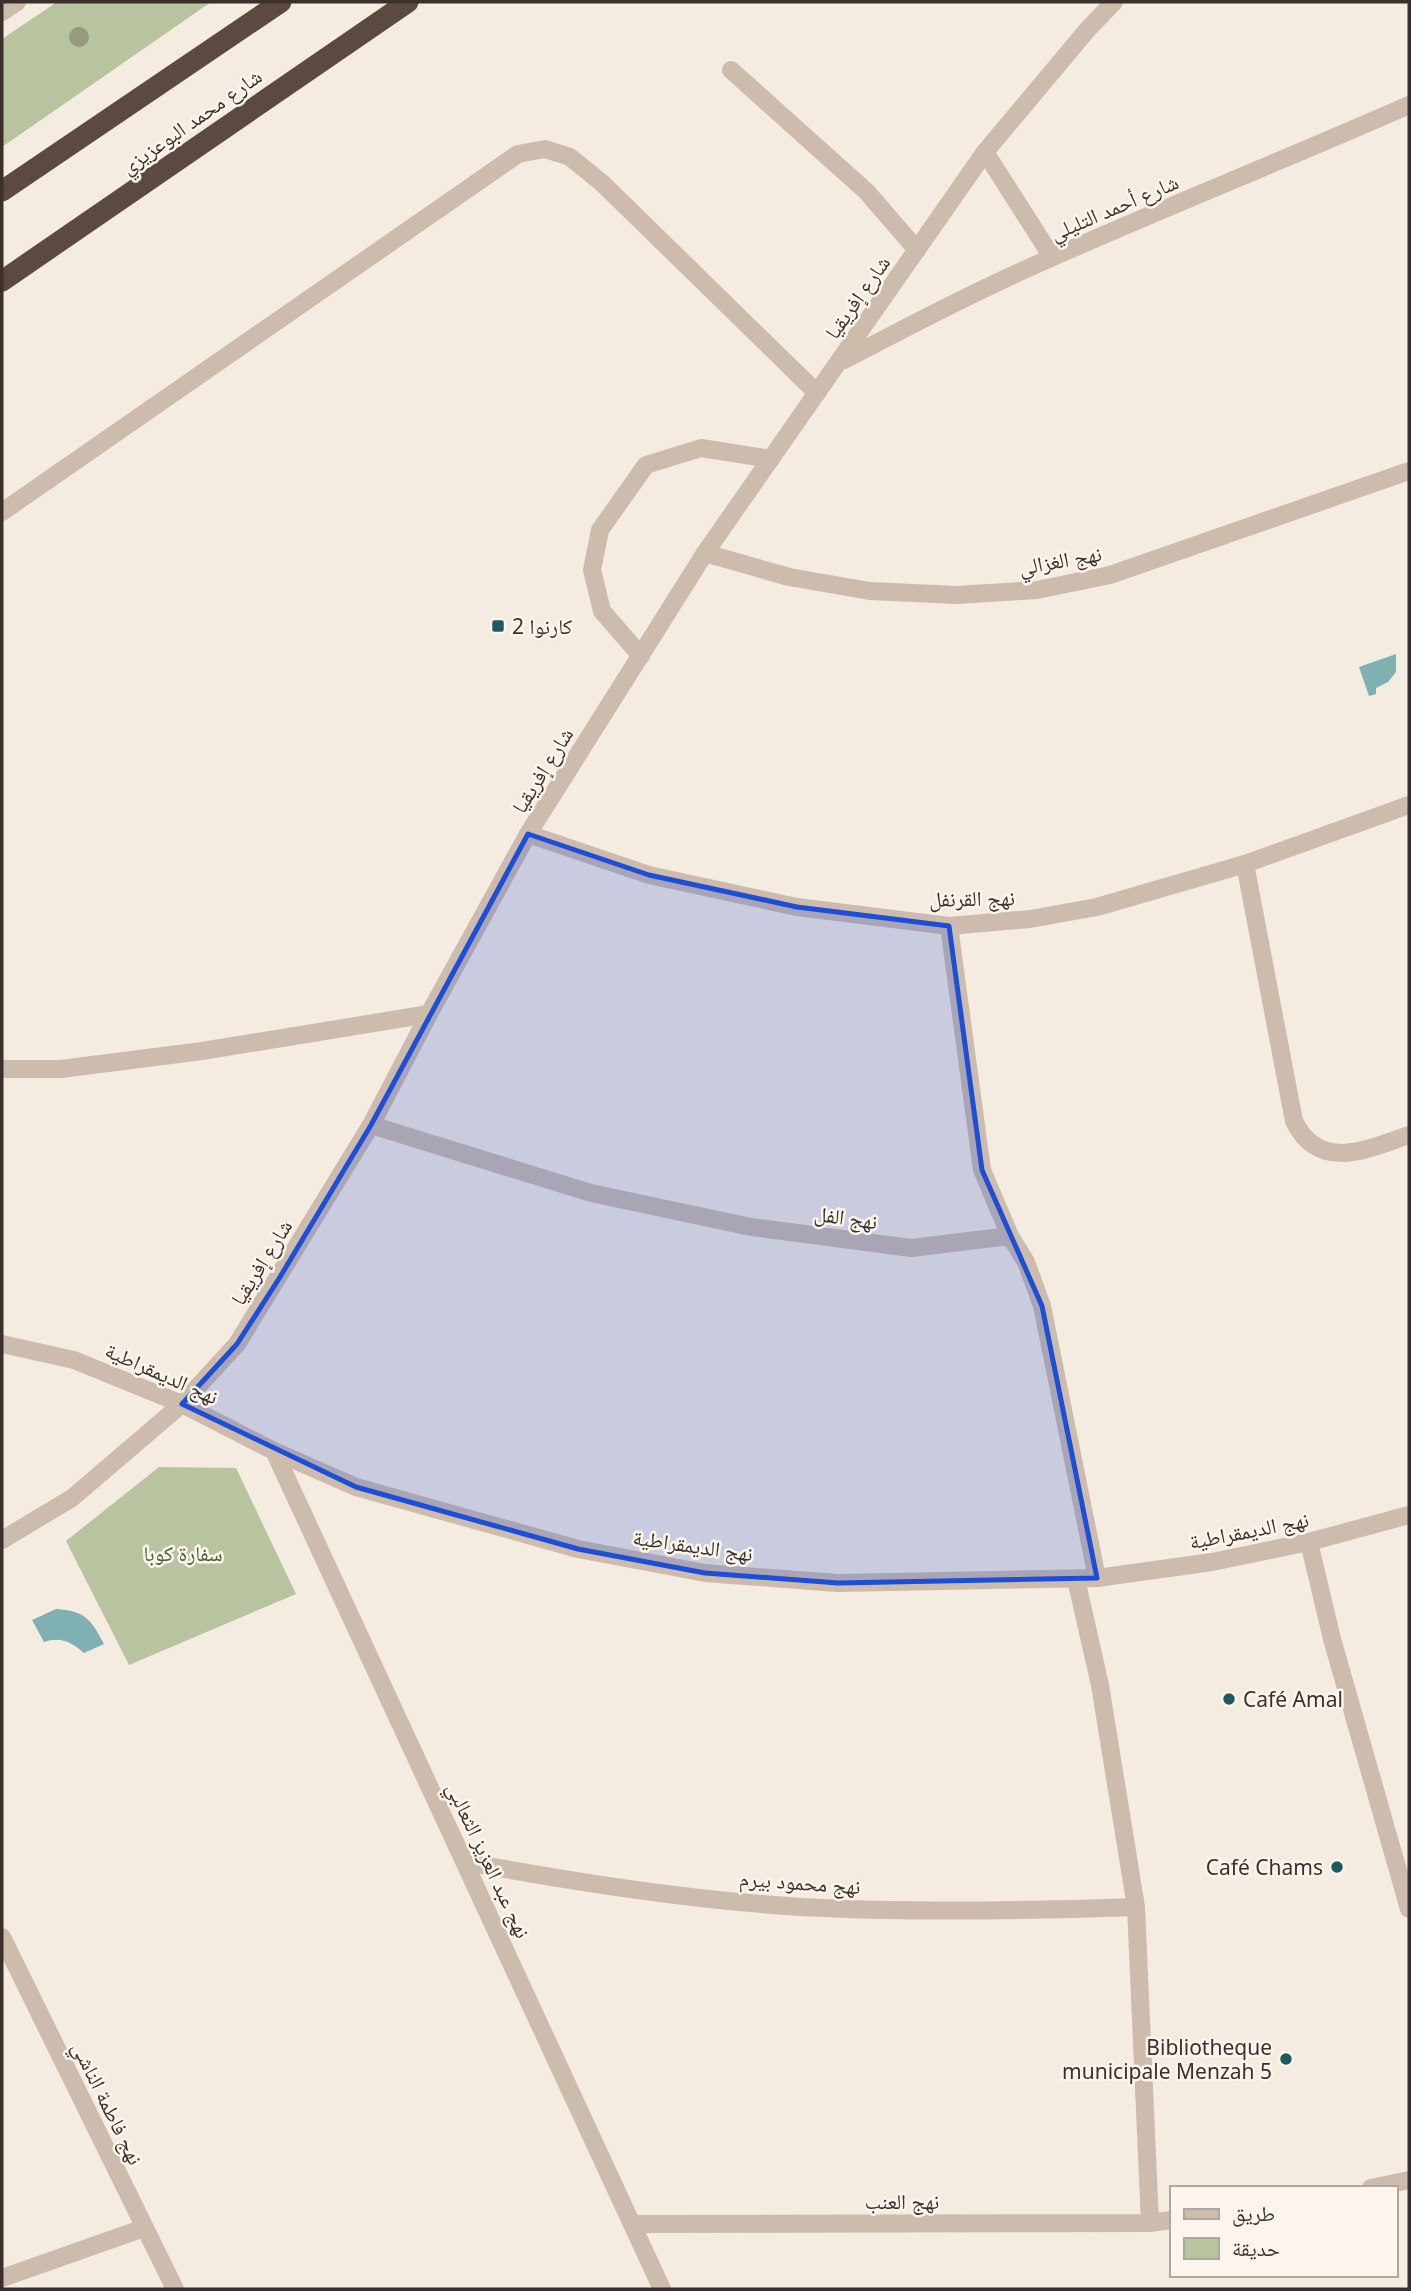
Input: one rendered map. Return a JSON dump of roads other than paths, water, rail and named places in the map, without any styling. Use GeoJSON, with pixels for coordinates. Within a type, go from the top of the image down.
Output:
{"type":"FeatureCollection","features":[{"type":"Feature","properties":{"kind":"highway"},"geometry":{"type":"LineString","coordinates":[[2,191],[281,2]]}},
{"type":"Feature","properties":{"kind":"highway","name":"شارع محمد البوعزيزي"},"geometry":{"type":"LineString","coordinates":[[2,281],[408,2]]}},
{"type":"Feature","properties":{"kind":"street"},"geometry":{"type":"LineString","coordinates":[[2,12],[17,2]]}},
{"type":"Feature","properties":{"kind":"street","name":"شارع إفريقيا"},"geometry":{"type":"LineString","coordinates":[[2,1540],[72,1498],[182,1404],[237,1344],[371,1125],[528,834],[705,553],[985,152],[1088,29],[1114,2]]}},
{"type":"Feature","properties":{"kind":"street"},"geometry":{"type":"LineString","coordinates":[[731,70],[867,192],[917,250]]}},
{"type":"Feature","properties":{"kind":"street","name":"شارع أحمد التليلي"},"geometry":{"type":"LineString","coordinates":[[841,361],[939,310],[1052,257],[1258,172],[1409,105]]}},
{"type":"Feature","properties":{"kind":"street"},"geometry":{"type":"LineString","coordinates":[[2,512],[517,154],[545,149],[570,157],[602,183],[817,393]]}},
{"type":"Feature","properties":{"kind":"street"},"geometry":{"type":"LineString","coordinates":[[985,152],[1052,257]]}},
{"type":"Feature","properties":{"kind":"street"},"geometry":{"type":"LineString","coordinates":[[641,656],[602,611],[592,570],[600,530],[646,465],[701,448],[772,459]]}},
{"type":"Feature","properties":{"kind":"street","name":"نهج الغزالي"},"geometry":{"type":"LineString","coordinates":[[705,553],[789,577],[870,591],[956,595],[1037,590],[1110,575],[1409,471]]}},
{"type":"Feature","properties":{"kind":"street","name":"نهج القرنفل"},"geometry":{"type":"LineString","coordinates":[[528,834],[649,875],[797,907],[949,926],[1030,919],[1097,907],[1245,864],[1409,805]]}},
{"type":"Feature","properties":{"kind":"street"},"geometry":{"type":"LineString","coordinates":[[1245,864],[1294,1121],[1301,1136],[1314,1147],[1336,1154],[1360,1152],[1409,1135]]}},
{"type":"Feature","properties":{"kind":"street"},"geometry":{"type":"LineString","coordinates":[[949,926],[982,1170],[1010,1236],[1026,1262],[1042,1306],[1097,1578]]}},
{"type":"Feature","properties":{"kind":"street"},"geometry":{"type":"LineString","coordinates":[[2,1069],[74,1068],[202,1051],[429,1014]]}},
{"type":"Feature","properties":{"kind":"street","name":"نهج الفل"},"geometry":{"type":"LineString","coordinates":[[371,1125],[591,1193],[751,1227],[911,1248],[1010,1236]]}},
{"type":"Feature","properties":{"kind":"street","name":"نهج الديمقراطية"},"geometry":{"type":"LineString","coordinates":[[2,1343],[74,1360],[182,1404],[274,1451],[369,1491],[578,1549],[705,1573],[838,1583],[1097,1578],[1212,1562],[1309,1542],[1409,1515]]}},
{"type":"Feature","properties":{"kind":"street","name":"نهج عبد العزيز الثعالبي"},"geometry":{"type":"LineString","coordinates":[[274,1451],[662,2289]]}},
{"type":"Feature","properties":{"kind":"street"},"geometry":{"type":"LineString","coordinates":[[1309,1542],[1332,1639],[1404,1864],[1409,1909]]}},
{"type":"Feature","properties":{"kind":"street"},"geometry":{"type":"LineString","coordinates":[[1076,1579],[1100,1685],[1136,1907],[1150,2223]]}},
{"type":"Feature","properties":{"kind":"street","name":"نهج محمود بيرم"},"geometry":{"type":"LineString","coordinates":[[465,1862],[575,1882],[662,1894],[799,1906],[911,1911],[1136,1907]]}},
{"type":"Feature","properties":{"kind":"street","name":"نهج فاطمة الناشي"},"geometry":{"type":"LineString","coordinates":[[2,1937],[175,2289]]}},
{"type":"Feature","properties":{"kind":"street"},"geometry":{"type":"LineString","coordinates":[[1380,2186],[1409,2180]]}},
{"type":"Feature","properties":{"kind":"street","name":"نهج العنب"},"geometry":{"type":"LineString","coordinates":[[634,2224],[1150,2223],[1170,2220]]}},
{"type":"Feature","properties":{"kind":"street"},"geometry":{"type":"LineString","coordinates":[[2,2278],[144,2228]]}},
{"type":"Feature","properties":{"kind":"water"},"geometry":{"type":"Polygon","coordinates":[[[1396,654],[1396,672],[1388,682],[1376,688],[1376,694],[1369,696],[1359,667],[1396,654]]]}},
{"type":"Feature","properties":{"kind":"water"},"geometry":{"type":"Polygon","coordinates":[[[56,1609],[81,1614],[91,1622],[104,1644],[84,1653],[66,1641],[44,1642],[32,1620],[56,1609]]]}},
{"type":"Feature","properties":{"kind":"place","name":"كارنوا 2"},"geometry":{"type":"Point","coordinates":[498,626]}},
{"type":"Feature","properties":{"kind":"place","name":"Café Amal"},"geometry":{"type":"Point","coordinates":[1229,1699]}},
{"type":"Feature","properties":{"kind":"place","name":"Café Chams"},"geometry":{"type":"Point","coordinates":[1337,1867]}},
{"type":"Feature","properties":{"kind":"place","name":"Bibliotheque municipale Menzah 5"},"geometry":{"type":"Point","coordinates":[1286,2059]}},
{"type":"Feature","properties":{"kind":"park label","name":"سفارة كوبا"},"geometry":{"type":"Point","coordinates":[183,1553]}}]}
